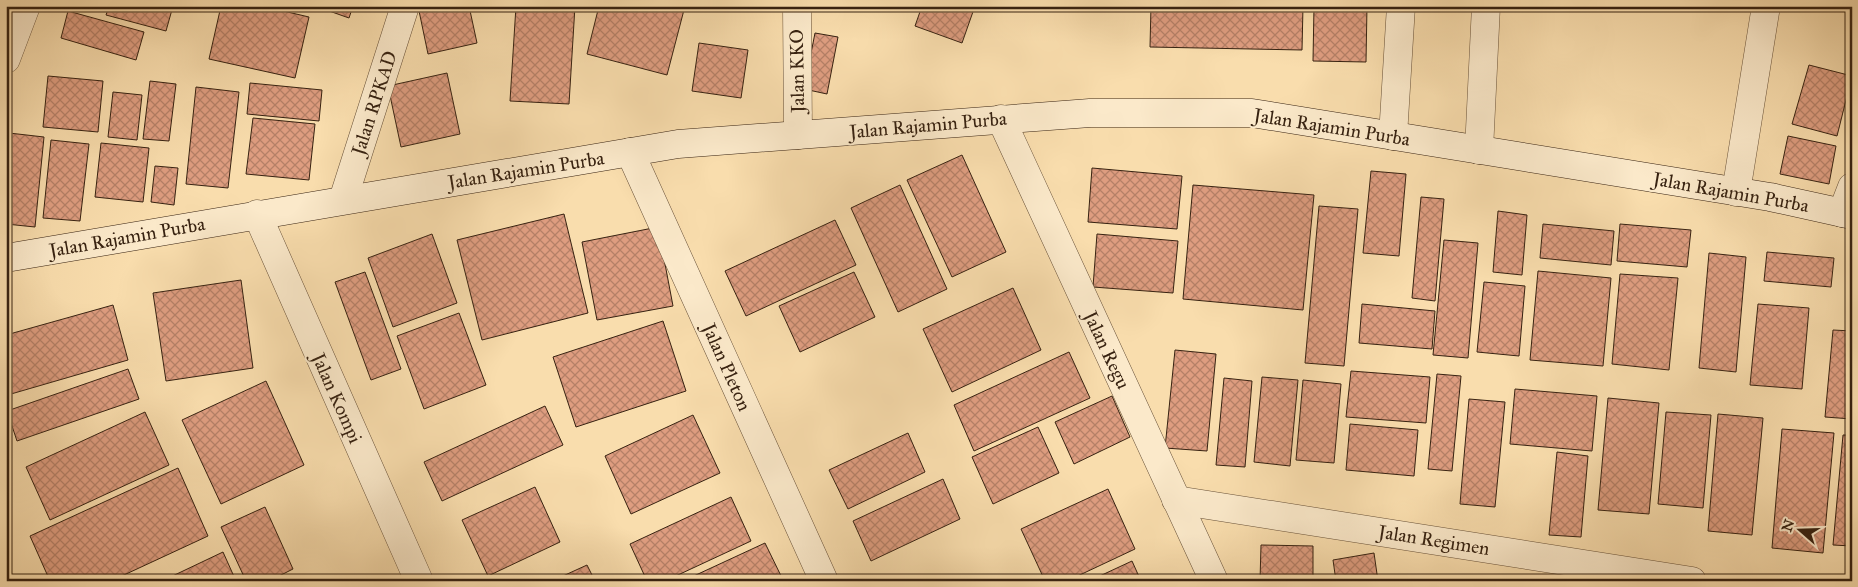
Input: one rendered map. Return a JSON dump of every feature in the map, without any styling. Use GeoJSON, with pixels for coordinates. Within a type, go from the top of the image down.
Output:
{"type":"FeatureCollection","features":[{"type":"Feature","properties":{"kind":"street"},"geometry":{"type":"LineString","coordinates":[[6,59],[26,6]]}},
{"type":"Feature","properties":{"kind":"street","name":"Jalan RPKAD"},"geometry":{"type":"LineString","coordinates":[[342,200],[405,6]]}},
{"type":"Feature","properties":{"kind":"street","name":"Jalan KKO"},"geometry":{"type":"LineString","coordinates":[[797,6],[798,135]]}},
{"type":"Feature","properties":{"kind":"street"},"geometry":{"type":"LineString","coordinates":[[1393,136],[1401,6]]}},
{"type":"Feature","properties":{"kind":"street"},"geometry":{"type":"LineString","coordinates":[[1479,150],[1486,6]]}},
{"type":"Feature","properties":{"kind":"street"},"geometry":{"type":"LineString","coordinates":[[1736,192],[1766,6]]}},
{"type":"Feature","properties":{"kind":"street","name":"Jalan Rajamin Purba"},"geometry":{"type":"LineString","coordinates":[[6,258],[678,144],[1090,113],[1252,113],[1736,192],[1847,214]]}},
{"type":"Feature","properties":{"kind":"street","name":"Jalan Regu"},"geometry":{"type":"LineString","coordinates":[[1001,119],[1214,581]]}},
{"type":"Feature","properties":{"kind":"street","name":"Jalan Pleton"},"geometry":{"type":"LineString","coordinates":[[630,152],[824,581]]}},
{"type":"Feature","properties":{"kind":"street"},"geometry":{"type":"LineString","coordinates":[[1847,214],[1852,187]]}},
{"type":"Feature","properties":{"kind":"street","name":"Jalan Kompi"},"geometry":{"type":"LineString","coordinates":[[257,214],[419,581]]}},
{"type":"Feature","properties":{"kind":"street","name":"Jalan Regimen"},"geometry":{"type":"LineString","coordinates":[[1176,500],[1619,575],[1692,581]]}},
{"type":"Feature","properties":{"kind":"building"},"geometry":{"type":"Polygon","coordinates":[[[109,6],[173,6],[166,31],[106,15],[109,6]]]}},
{"type":"Feature","properties":{"kind":"building"},"geometry":{"type":"Polygon","coordinates":[[[221,6],[262,6],[309,17],[295,78],[209,59],[221,6]]]}},
{"type":"Feature","properties":{"kind":"building"},"geometry":{"type":"Polygon","coordinates":[[[315,6],[353,6],[349,18],[315,6]]]}},
{"type":"Feature","properties":{"kind":"building"},"geometry":{"type":"Polygon","coordinates":[[[418,6],[469,6],[477,43],[428,54],[418,6]]]}},
{"type":"Feature","properties":{"kind":"building"},"geometry":{"type":"Polygon","coordinates":[[[516,6],[575,6],[569,104],[510,101],[516,6]]]}},
{"type":"Feature","properties":{"kind":"building"},"geometry":{"type":"Polygon","coordinates":[[[599,6],[685,6],[667,75],[587,54],[599,6]]]}},
{"type":"Feature","properties":{"kind":"building"},"geometry":{"type":"Polygon","coordinates":[[[922,6],[975,6],[962,43],[915,26],[922,6]]]}},
{"type":"Feature","properties":{"kind":"building"},"geometry":{"type":"Polygon","coordinates":[[[1151,6],[1303,6],[1302,50],[1150,47],[1151,6]]]}},
{"type":"Feature","properties":{"kind":"building"},"geometry":{"type":"Polygon","coordinates":[[[1314,6],[1367,6],[1366,62],[1313,61],[1314,6]]]}},
{"type":"Feature","properties":{"kind":"building"},"geometry":{"type":"Polygon","coordinates":[[[68,11],[144,32],[136,60],[61,38],[68,11]]]}},
{"type":"Feature","properties":{"kind":"building"},"geometry":{"type":"Polygon","coordinates":[[[815,33],[838,37],[827,94],[804,89],[815,33]]]}},
{"type":"Feature","properties":{"kind":"building"},"geometry":{"type":"Polygon","coordinates":[[[699,43],[748,50],[741,98],[692,91],[699,43]]]}},
{"type":"Feature","properties":{"kind":"building"},"geometry":{"type":"Polygon","coordinates":[[[1809,65],[1852,76],[1837,136],[1792,124],[1809,65]]]}},
{"type":"Feature","properties":{"kind":"building"},"geometry":{"type":"Polygon","coordinates":[[[447,73],[460,134],[401,147],[388,86],[447,73]]]}},
{"type":"Feature","properties":{"kind":"building"},"geometry":{"type":"Polygon","coordinates":[[[48,76],[103,81],[98,132],[43,127],[48,76]]]}},
{"type":"Feature","properties":{"kind":"building"},"geometry":{"type":"Polygon","coordinates":[[[150,81],[176,84],[169,141],[143,139],[150,81]]]}},
{"type":"Feature","properties":{"kind":"building"},"geometry":{"type":"Polygon","coordinates":[[[250,83],[322,90],[319,121],[247,114],[250,83]]]}},
{"type":"Feature","properties":{"kind":"building"},"geometry":{"type":"Polygon","coordinates":[[[196,87],[239,92],[228,188],[186,184],[196,87]]]}},
{"type":"Feature","properties":{"kind":"building"},"geometry":{"type":"Polygon","coordinates":[[[113,92],[142,95],[137,140],[108,137],[113,92]]]}},
{"type":"Feature","properties":{"kind":"building"},"geometry":{"type":"Polygon","coordinates":[[[253,118],[315,124],[309,180],[246,174],[253,118]]]}},
{"type":"Feature","properties":{"kind":"building"},"geometry":{"type":"Polygon","coordinates":[[[9,133],[44,137],[35,227],[6,224],[6,163],[9,133]]]}},
{"type":"Feature","properties":{"kind":"building"},"geometry":{"type":"Polygon","coordinates":[[[1788,136],[1836,146],[1829,184],[1780,174],[1788,136]]]}},
{"type":"Feature","properties":{"kind":"building"},"geometry":{"type":"Polygon","coordinates":[[[51,140],[89,144],[80,221],[43,218],[51,140]]]}},
{"type":"Feature","properties":{"kind":"building"},"geometry":{"type":"Polygon","coordinates":[[[101,143],[149,148],[143,202],[95,197],[101,143]]]}},
{"type":"Feature","properties":{"kind":"building"},"geometry":{"type":"Polygon","coordinates":[[[962,155],[1006,252],[952,277],[907,180],[962,155]]]}},
{"type":"Feature","properties":{"kind":"building"},"geometry":{"type":"Polygon","coordinates":[[[155,166],[178,168],[174,205],[151,202],[155,166]]]}},
{"type":"Feature","properties":{"kind":"building"},"geometry":{"type":"Polygon","coordinates":[[[1092,168],[1182,176],[1177,229],[1088,222],[1092,168]]]}},
{"type":"Feature","properties":{"kind":"building"},"geometry":{"type":"Polygon","coordinates":[[[1371,171],[1406,174],[1399,256],[1363,253],[1371,171]]]}},
{"type":"Feature","properties":{"kind":"building"},"geometry":{"type":"Polygon","coordinates":[[[900,185],[947,289],[898,312],[851,208],[900,185]]]}},
{"type":"Feature","properties":{"kind":"building"},"geometry":{"type":"Polygon","coordinates":[[[1193,185],[1314,195],[1303,310],[1183,299],[1193,185]]]}},
{"type":"Feature","properties":{"kind":"building"},"geometry":{"type":"Polygon","coordinates":[[[1421,197],[1444,199],[1435,301],[1412,298],[1421,197]]]}},
{"type":"Feature","properties":{"kind":"building"},"geometry":{"type":"Polygon","coordinates":[[[1319,206],[1358,209],[1344,366],[1305,363],[1319,206]]]}},
{"type":"Feature","properties":{"kind":"building"},"geometry":{"type":"Polygon","coordinates":[[[1498,211],[1527,215],[1522,275],[1493,272],[1498,211]]]}},
{"type":"Feature","properties":{"kind":"building"},"geometry":{"type":"Polygon","coordinates":[[[564,214],[588,313],[482,340],[457,240],[564,214]]]}},
{"type":"Feature","properties":{"kind":"building"},"geometry":{"type":"Polygon","coordinates":[[[835,220],[856,265],[746,316],[725,271],[835,220]]]}},
{"type":"Feature","properties":{"kind":"building"},"geometry":{"type":"Polygon","coordinates":[[[1543,224],[1614,231],[1611,265],[1540,258],[1543,224]]]}},
{"type":"Feature","properties":{"kind":"building"},"geometry":{"type":"Polygon","coordinates":[[[1620,224],[1691,230],[1687,267],[1617,261],[1620,224]]]}},
{"type":"Feature","properties":{"kind":"building"},"geometry":{"type":"Polygon","coordinates":[[[658,227],[673,306],[597,320],[582,242],[658,227]]]}},
{"type":"Feature","properties":{"kind":"building"},"geometry":{"type":"Polygon","coordinates":[[[432,234],[457,303],[393,327],[368,258],[432,234]]]}},
{"type":"Feature","properties":{"kind":"building"},"geometry":{"type":"Polygon","coordinates":[[[1097,234],[1178,241],[1173,293],[1093,287],[1097,234]]]}},
{"type":"Feature","properties":{"kind":"building"},"geometry":{"type":"Polygon","coordinates":[[[1444,240],[1478,243],[1468,358],[1433,355],[1444,240]]]}},
{"type":"Feature","properties":{"kind":"building"},"geometry":{"type":"Polygon","coordinates":[[[1767,252],[1834,258],[1831,287],[1764,281],[1767,252]]]}},
{"type":"Feature","properties":{"kind":"building"},"geometry":{"type":"Polygon","coordinates":[[[1709,253],[1746,257],[1736,372],[1699,368],[1709,253]]]}},
{"type":"Feature","properties":{"kind":"building"},"geometry":{"type":"Polygon","coordinates":[[[1538,271],[1611,278],[1603,366],[1530,360],[1538,271]]]}},
{"type":"Feature","properties":{"kind":"building"},"geometry":{"type":"Polygon","coordinates":[[[365,272],[401,369],[371,380],[335,282],[365,272]]]}},
{"type":"Feature","properties":{"kind":"building"},"geometry":{"type":"Polygon","coordinates":[[[854,272],[875,317],[800,352],[779,306],[854,272]]]}},
{"type":"Feature","properties":{"kind":"building"},"geometry":{"type":"Polygon","coordinates":[[[1620,274],[1678,278],[1669,370],[1612,364],[1620,274]]]}},
{"type":"Feature","properties":{"kind":"building"},"geometry":{"type":"Polygon","coordinates":[[[241,280],[253,368],[166,381],[153,293],[241,280]]]}},
{"type":"Feature","properties":{"kind":"building"},"geometry":{"type":"Polygon","coordinates":[[[1484,282],[1525,286],[1519,356],[1477,352],[1484,282]]]}},
{"type":"Feature","properties":{"kind":"building"},"geometry":{"type":"Polygon","coordinates":[[[1013,288],[1041,350],[952,392],[923,329],[1013,288]]]}},
{"type":"Feature","properties":{"kind":"building"},"geometry":{"type":"Polygon","coordinates":[[[1362,304],[1435,311],[1432,349],[1359,343],[1362,304]]]}},
{"type":"Feature","properties":{"kind":"building"},"geometry":{"type":"Polygon","coordinates":[[[1758,304],[1809,308],[1802,389],[1750,385],[1758,304]]]}},
{"type":"Feature","properties":{"kind":"building"},"geometry":{"type":"Polygon","coordinates":[[[113,305],[128,360],[11,394],[6,377],[6,335],[113,305]]]}},
{"type":"Feature","properties":{"kind":"building"},"geometry":{"type":"Polygon","coordinates":[[[459,313],[486,385],[424,409],[397,336],[459,313]]]}},
{"type":"Feature","properties":{"kind":"building"},"geometry":{"type":"Polygon","coordinates":[[[663,321],[686,391],[576,427],[553,357],[663,321]]]}},
{"type":"Feature","properties":{"kind":"building"},"geometry":{"type":"Polygon","coordinates":[[[1833,330],[1852,331],[1852,419],[1825,417],[1833,330]]]}},
{"type":"Feature","properties":{"kind":"building"},"geometry":{"type":"Polygon","coordinates":[[[1175,350],[1216,354],[1207,451],[1165,448],[1175,350]]]}},
{"type":"Feature","properties":{"kind":"building"},"geometry":{"type":"Polygon","coordinates":[[[1069,352],[1090,398],[974,451],[954,405],[1069,352]]]}},
{"type":"Feature","properties":{"kind":"building"},"geometry":{"type":"Polygon","coordinates":[[[128,369],[139,399],[17,441],[7,411],[128,369]]]}},
{"type":"Feature","properties":{"kind":"building"},"geometry":{"type":"Polygon","coordinates":[[[1351,371],[1430,377],[1426,423],[1346,417],[1351,371]]]}},
{"type":"Feature","properties":{"kind":"building"},"geometry":{"type":"Polygon","coordinates":[[[1437,374],[1461,376],[1452,471],[1428,469],[1437,374]]]}},
{"type":"Feature","properties":{"kind":"building"},"geometry":{"type":"Polygon","coordinates":[[[1262,377],[1298,380],[1290,466],[1254,462],[1262,377]]]}},
{"type":"Feature","properties":{"kind":"building"},"geometry":{"type":"Polygon","coordinates":[[[1224,378],[1252,381],[1245,467],[1216,465],[1224,378]]]}},
{"type":"Feature","properties":{"kind":"building"},"geometry":{"type":"Polygon","coordinates":[[[1303,380],[1341,384],[1334,463],[1296,460],[1303,380]]]}},
{"type":"Feature","properties":{"kind":"building"},"geometry":{"type":"Polygon","coordinates":[[[266,381],[304,465],[221,504],[182,420],[266,381]]]}},
{"type":"Feature","properties":{"kind":"building"},"geometry":{"type":"Polygon","coordinates":[[[1515,389],[1597,396],[1592,451],[1510,444],[1515,389]]]}},
{"type":"Feature","properties":{"kind":"building"},"geometry":{"type":"Polygon","coordinates":[[[1112,396],[1130,437],[1074,464],[1055,422],[1112,396]]]}},
{"type":"Feature","properties":{"kind":"building"},"geometry":{"type":"Polygon","coordinates":[[[1608,398],[1659,403],[1649,514],[1598,510],[1608,398]]]}},
{"type":"Feature","properties":{"kind":"building"},"geometry":{"type":"Polygon","coordinates":[[[1469,399],[1505,402],[1495,507],[1460,504],[1469,399]]]}},
{"type":"Feature","properties":{"kind":"building"},"geometry":{"type":"Polygon","coordinates":[[[545,406],[563,445],[442,501],[424,462],[545,406]]]}},
{"type":"Feature","properties":{"kind":"building"},"geometry":{"type":"Polygon","coordinates":[[[145,412],[169,465],[50,520],[26,467],[145,412]]]}},
{"type":"Feature","properties":{"kind":"building"},"geometry":{"type":"Polygon","coordinates":[[[1666,412],[1711,415],[1703,508],[1658,504],[1666,412]]]}},
{"type":"Feature","properties":{"kind":"building"},"geometry":{"type":"Polygon","coordinates":[[[1718,414],[1763,418],[1752,535],[1708,531],[1718,414]]]}},
{"type":"Feature","properties":{"kind":"building"},"geometry":{"type":"Polygon","coordinates":[[[693,415],[720,473],[631,514],[605,456],[693,415]]]}},
{"type":"Feature","properties":{"kind":"building"},"geometry":{"type":"Polygon","coordinates":[[[1350,424],[1418,430],[1414,476],[1346,470],[1350,424]]]}},
{"type":"Feature","properties":{"kind":"building"},"geometry":{"type":"Polygon","coordinates":[[[1038,427],[1059,473],[993,504],[972,457],[1038,427]]]}},
{"type":"Feature","properties":{"kind":"building"},"geometry":{"type":"Polygon","coordinates":[[[1782,429],[1834,433],[1823,553],[1772,548],[1782,429]]]}},
{"type":"Feature","properties":{"kind":"building"},"geometry":{"type":"Polygon","coordinates":[[[908,433],[925,472],[848,509],[829,470],[908,433]]]}},
{"type":"Feature","properties":{"kind":"building"},"geometry":{"type":"Polygon","coordinates":[[[1843,435],[1852,435],[1852,546],[1833,545],[1843,435]]]}},
{"type":"Feature","properties":{"kind":"building"},"geometry":{"type":"Polygon","coordinates":[[[1557,452],[1588,456],[1581,537],[1549,535],[1557,452]]]}},
{"type":"Feature","properties":{"kind":"building"},"geometry":{"type":"Polygon","coordinates":[[[178,468],[208,536],[111,581],[50,581],[30,536],[178,468]]]}},
{"type":"Feature","properties":{"kind":"building"},"geometry":{"type":"Polygon","coordinates":[[[943,479],[960,519],[871,561],[853,521],[943,479]]]}},
{"type":"Feature","properties":{"kind":"building"},"geometry":{"type":"Polygon","coordinates":[[[535,487],[560,542],[488,576],[462,520],[535,487]]]}},
{"type":"Feature","properties":{"kind":"building"},"geometry":{"type":"Polygon","coordinates":[[[1108,489],[1135,549],[1067,581],[1045,581],[1021,529],[1108,489]]]}},
{"type":"Feature","properties":{"kind":"building"},"geometry":{"type":"Polygon","coordinates":[[[731,497],[751,541],[665,581],[647,581],[630,544],[731,497]]]}},
{"type":"Feature","properties":{"kind":"building"},"geometry":{"type":"Polygon","coordinates":[[[265,507],[293,569],[269,581],[246,581],[221,527],[265,507]]]}},
{"type":"Feature","properties":{"kind":"building"},"geometry":{"type":"Polygon","coordinates":[[[765,543],[783,580],[683,581],[765,543]]]}},
{"type":"Feature","properties":{"kind":"building"},"geometry":{"type":"Polygon","coordinates":[[[1261,545],[1313,546],[1313,581],[1260,581],[1261,545]]]}},
{"type":"Feature","properties":{"kind":"building"},"geometry":{"type":"Polygon","coordinates":[[[223,552],[236,581],[162,581],[223,552]]]}},
{"type":"Feature","properties":{"kind":"building"},"geometry":{"type":"Polygon","coordinates":[[[1374,553],[1378,581],[1336,581],[1333,560],[1374,553]]]}},
{"type":"Feature","properties":{"kind":"building"},"geometry":{"type":"Polygon","coordinates":[[[1132,561],[1141,581],[1089,581],[1132,561]]]}},
{"type":"Feature","properties":{"kind":"building"},"geometry":{"type":"Polygon","coordinates":[[[587,565],[595,581],[552,581],[587,565]]]}},
{"type":"Feature","properties":{"kind":"building"},"geometry":{"type":"Polygon","coordinates":[[[396,576],[398,581],[387,581],[396,576]]]}}]}
